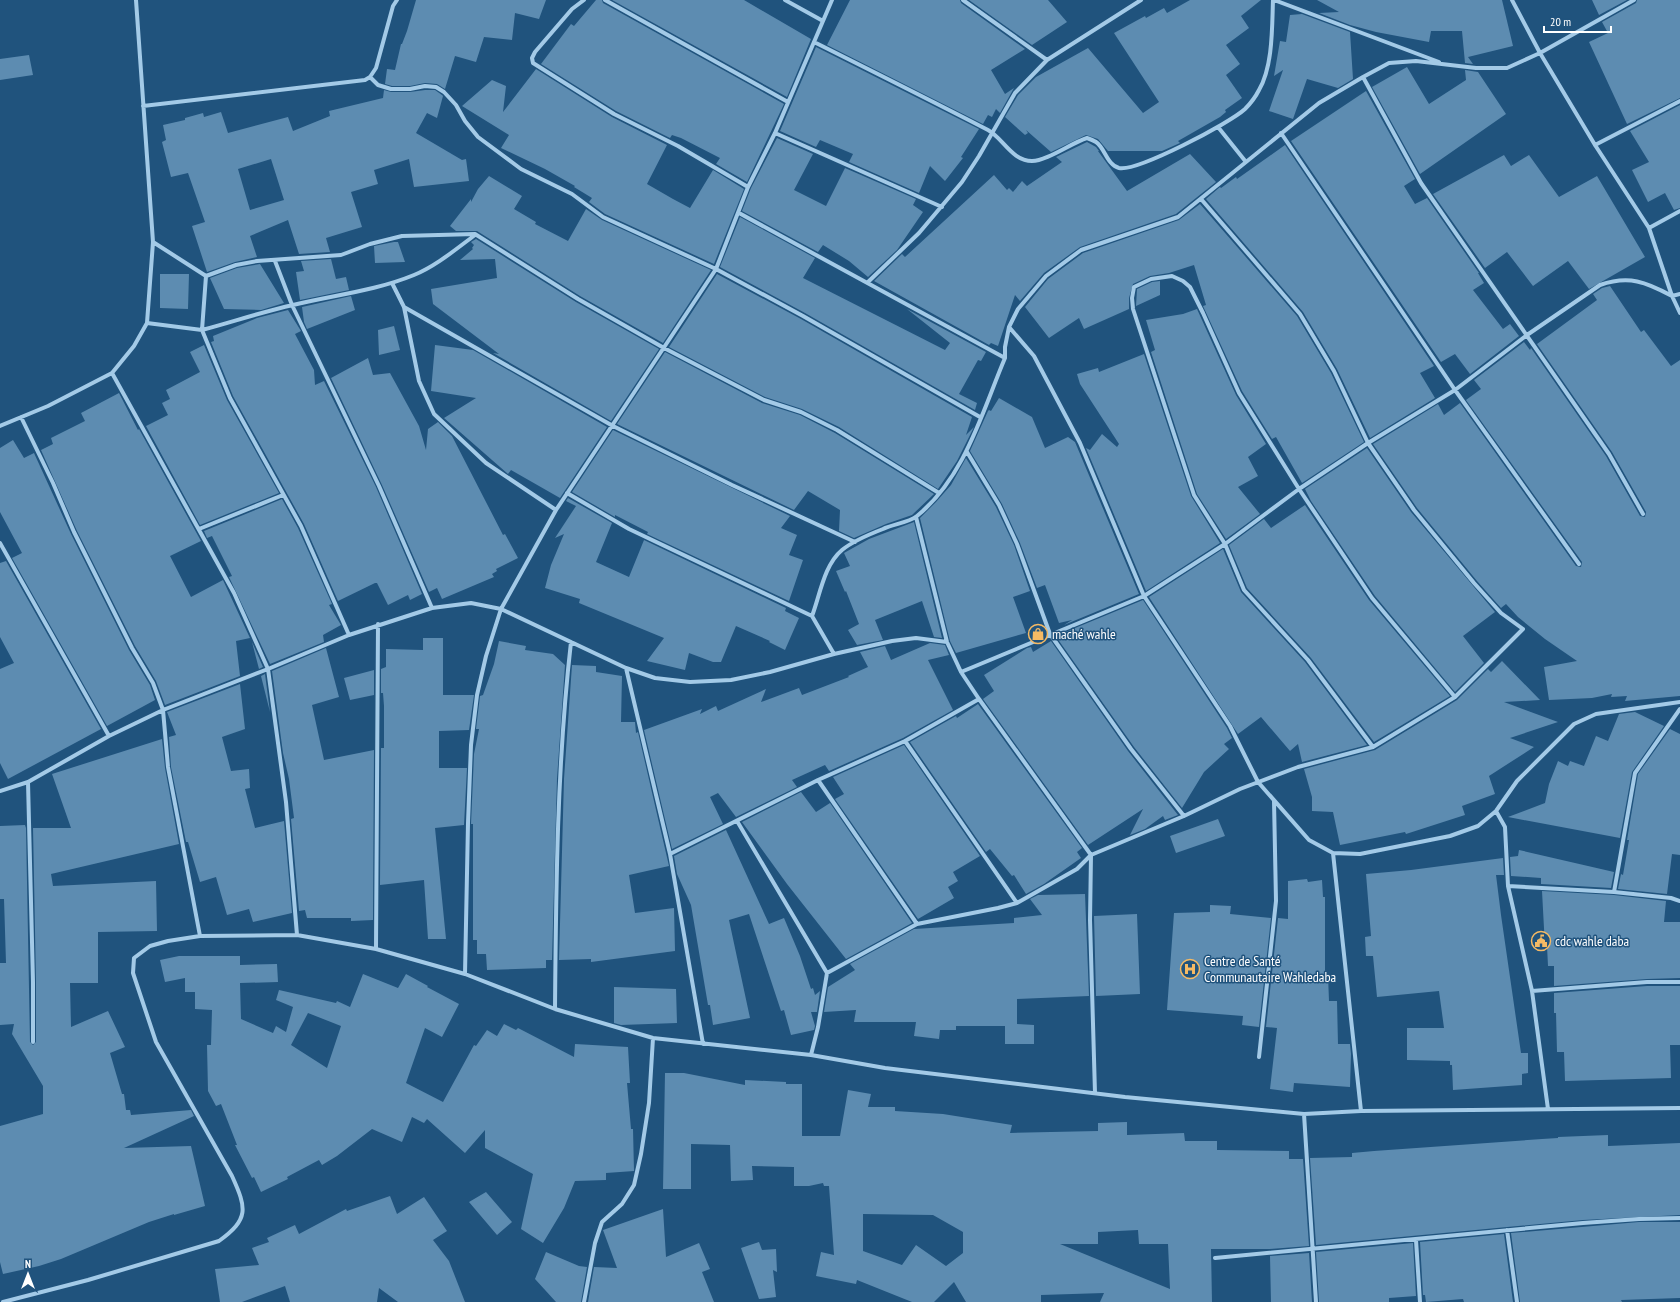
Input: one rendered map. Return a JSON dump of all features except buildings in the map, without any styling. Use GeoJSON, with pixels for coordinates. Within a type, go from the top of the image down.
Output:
{"type":"FeatureCollection","features":[{"type":"Feature","properties":{"kind":"street"},"geometry":{"type":"LineString","coordinates":[[0,426],[48,406],[112,373],[134,346],[147,322],[152,242],[149,173],[136,0]]}},
{"type":"Feature","properties":{"kind":"street"},"geometry":{"type":"LineString","coordinates":[[143,106],[359,81],[370,77],[376,68],[393,6],[398,0]]}},
{"type":"Feature","properties":{"kind":"street"},"geometry":{"type":"LineString","coordinates":[[584,0],[572,9],[534,52],[532,58],[533,63],[614,114],[689,153],[748,187]]}},
{"type":"Feature","properties":{"kind":"street"},"geometry":{"type":"LineString","coordinates":[[605,0],[788,102]]}},
{"type":"Feature","properties":{"kind":"street"},"geometry":{"type":"LineString","coordinates":[[785,0],[823,21]]}},
{"type":"Feature","properties":{"kind":"street"},"geometry":{"type":"LineString","coordinates":[[465,974],[471,745],[477,695],[486,656],[501,609],[556,510],[716,269],[748,187],[775,133],[832,0]]}},
{"type":"Feature","properties":{"kind":"street"},"geometry":{"type":"LineString","coordinates":[[963,0],[1047,60]]}},
{"type":"Feature","properties":{"kind":"street"},"geometry":{"type":"LineString","coordinates":[[868,282],[919,233],[962,182],[980,156],[1015,93],[1047,60],[1141,0]]}},
{"type":"Feature","properties":{"kind":"street"},"geometry":{"type":"LineString","coordinates":[[814,42],[992,132],[1017,157],[1031,161],[1045,158],[1087,138],[1096,142],[1111,163],[1118,168],[1127,169],[1160,157],[1218,127],[1244,109],[1260,89],[1267,66],[1272,33],[1274,0],[1445,64]]}},
{"type":"Feature","properties":{"kind":"street"},"geometry":{"type":"LineString","coordinates":[[1512,0],[1540,53],[1648,228],[1672,296],[1680,313]]}},
{"type":"Feature","properties":{"kind":"street"},"geometry":{"type":"LineString","coordinates":[[812,616],[824,578],[833,560],[842,550],[884,528],[916,517],[939,493],[967,452],[1005,358],[1008,327],[1018,309],[1046,276],[1081,250],[1178,217],[1319,103],[1389,63],[1416,61],[1476,68],[1507,68],[1540,53],[1634,0]]}},
{"type":"Feature","properties":{"kind":"street"},"geometry":{"type":"LineString","coordinates":[[370,77],[378,85],[391,89],[425,86],[436,87],[456,105],[465,121],[478,137],[520,169],[572,194],[603,216],[716,269],[803,316],[980,417]]}},
{"type":"Feature","properties":{"kind":"street"},"geometry":{"type":"LineString","coordinates":[[1363,77],[1421,183],[1609,454],[1643,514]]}},
{"type":"Feature","properties":{"kind":"street"},"geometry":{"type":"LineString","coordinates":[[1595,144],[1680,101]]}},
{"type":"Feature","properties":{"kind":"street"},"geometry":{"type":"LineString","coordinates":[[1218,127],[1246,162]]}},
{"type":"Feature","properties":{"kind":"street"},"geometry":{"type":"LineString","coordinates":[[775,133],[942,207]]}},
{"type":"Feature","properties":{"kind":"street"},"geometry":{"type":"LineString","coordinates":[[1281,133],[1455,390],[1579,564]]}},
{"type":"Feature","properties":{"kind":"street"},"geometry":{"type":"LineString","coordinates":[[827,973],[916,924],[1017,903],[1077,869],[1091,855],[1184,816],[1258,782],[1298,767],[1373,747],[1455,697],[1523,629],[1501,613],[1474,583],[1414,510],[1368,443],[1334,371],[1300,314],[1201,199]]}},
{"type":"Feature","properties":{"kind":"street"},"geometry":{"type":"LineString","coordinates":[[1648,228],[1680,211]]}},
{"type":"Feature","properties":{"kind":"street"},"geometry":{"type":"LineString","coordinates":[[739,213],[1005,358]]}},
{"type":"Feature","properties":{"kind":"street"},"geometry":{"type":"LineString","coordinates":[[206,276],[236,265],[257,261],[275,261],[341,255],[370,244],[402,236],[475,234],[578,299],[664,348],[764,400],[801,412],[837,430],[939,493]]}},
{"type":"Feature","properties":{"kind":"street"},"geometry":{"type":"LineString","coordinates":[[147,322],[202,330],[292,305],[352,294],[416,275],[435,264],[475,234]]}},
{"type":"Feature","properties":{"kind":"street"},"geometry":{"type":"LineString","coordinates":[[152,242],[206,276]]}},
{"type":"Feature","properties":{"kind":"street"},"geometry":{"type":"LineString","coordinates":[[275,261],[292,305],[379,486],[432,608]]}},
{"type":"Feature","properties":{"kind":"street"},"geometry":{"type":"LineString","coordinates":[[206,276],[202,330],[230,398],[301,526],[349,635]]}},
{"type":"Feature","properties":{"kind":"street"},"geometry":{"type":"LineString","coordinates":[[1373,747],[1308,660],[1244,590],[1225,544],[1194,495],[1133,309],[1132,298],[1134,287],[1151,279],[1172,276],[1183,281],[1190,287],[1239,394],[1299,489],[1372,598],[1455,697]]}},
{"type":"Feature","properties":{"kind":"street"},"geometry":{"type":"LineString","coordinates":[[961,672],[1144,596],[1225,544],[1299,489],[1368,443],[1455,390],[1527,335],[1600,285],[1612,281],[1632,280],[1650,284],[1672,296],[1680,294]]}},
{"type":"Feature","properties":{"kind":"street"},"geometry":{"type":"LineString","coordinates":[[392,283],[404,307],[419,381],[434,414],[486,463],[556,510]]}},
{"type":"Feature","properties":{"kind":"street"},"geometry":{"type":"LineString","coordinates":[[404,307],[613,426],[732,485],[855,542]]}},
{"type":"Feature","properties":{"kind":"street"},"geometry":{"type":"LineString","coordinates":[[1008,327],[1034,356],[1070,423],[1144,596],[1230,726],[1258,782],[1309,840],[1333,852],[1360,854],[1450,836],[1478,826],[1496,811],[1517,781],[1574,724],[1596,714],[1680,702]]}},
{"type":"Feature","properties":{"kind":"street"},"geometry":{"type":"LineString","coordinates":[[112,373],[234,593],[268,669],[286,802],[297,935]]}},
{"type":"Feature","properties":{"kind":"street"},"geometry":{"type":"LineString","coordinates":[[21,417],[88,560],[132,648],[153,683],[163,710],[168,767],[200,936]]}},
{"type":"Feature","properties":{"kind":"street"},"geometry":{"type":"LineString","coordinates":[[967,452],[999,505],[1017,544],[1050,634],[1132,749],[1184,816]]}},
{"type":"Feature","properties":{"kind":"street"},"geometry":{"type":"LineString","coordinates":[[567,494],[629,529],[812,616],[834,654]]}},
{"type":"Feature","properties":{"kind":"street"},"geometry":{"type":"LineString","coordinates":[[198,529],[283,495]]}},
{"type":"Feature","properties":{"kind":"street"},"geometry":{"type":"LineString","coordinates":[[916,517],[947,642],[961,672],[979,700],[1091,855],[1090,920],[1095,1093]]}},
{"type":"Feature","properties":{"kind":"street"},"geometry":{"type":"LineString","coordinates":[[0,543],[109,736]]}},
{"type":"Feature","properties":{"kind":"street"},"geometry":{"type":"LineString","coordinates":[[0,791],[28,782],[109,736],[163,710],[378,624],[432,608],[471,603],[501,609],[626,668],[655,678],[690,682],[731,680],[770,672],[892,640],[916,638],[947,642]]}},
{"type":"Feature","properties":{"kind":"street"},"geometry":{"type":"LineString","coordinates":[[376,949],[378,624]]}},
{"type":"Feature","properties":{"kind":"street"},"geometry":{"type":"LineString","coordinates":[[555,1009],[556,853],[560,764],[571,642]]}},
{"type":"Feature","properties":{"kind":"street"},"geometry":{"type":"LineString","coordinates":[[626,668],[670,854],[703,1044]]}},
{"type":"Feature","properties":{"kind":"street"},"geometry":{"type":"LineString","coordinates":[[670,854],[818,780],[906,740],[979,700]]}},
{"type":"Feature","properties":{"kind":"street"},"geometry":{"type":"LineString","coordinates":[[1614,892],[1635,773],[1680,710]]}},
{"type":"Feature","properties":{"kind":"street"},"geometry":{"type":"LineString","coordinates":[[906,740],[1017,903]]}},
{"type":"Feature","properties":{"kind":"street"},"geometry":{"type":"LineString","coordinates":[[818,780],[916,924]]}},
{"type":"Feature","properties":{"kind":"street"},"geometry":{"type":"LineString","coordinates":[[28,782],[33,1042]]}},
{"type":"Feature","properties":{"kind":"street"},"geometry":{"type":"LineString","coordinates":[[1259,1057],[1276,901],[1274,801]]}},
{"type":"Feature","properties":{"kind":"street"},"geometry":{"type":"LineString","coordinates":[[1496,811],[1505,827],[1508,886],[1532,991],[1548,1108]]}},
{"type":"Feature","properties":{"kind":"street"},"geometry":{"type":"LineString","coordinates":[[737,821],[827,973],[818,1027],[811,1055]]}},
{"type":"Feature","properties":{"kind":"street"},"geometry":{"type":"LineString","coordinates":[[1333,852],[1361,1111]]}},
{"type":"Feature","properties":{"kind":"street"},"geometry":{"type":"LineString","coordinates":[[1508,886],[1614,892],[1671,898],[1680,901]]}},
{"type":"Feature","properties":{"kind":"street"},"geometry":{"type":"LineString","coordinates":[[3,1302],[88,1280],[219,1241],[233,1231],[243,1216],[241,1196],[232,1176],[156,1042],[133,973],[134,958],[150,946],[168,941],[200,936],[297,935],[376,949],[465,974],[555,1009],[653,1038],[811,1055],[885,1068],[1149,1100],[1304,1114],[1361,1111],[1548,1108],[1680,1108]]}},
{"type":"Feature","properties":{"kind":"street"},"geometry":{"type":"LineString","coordinates":[[1532,991],[1647,982],[1680,982]]}},
{"type":"Feature","properties":{"kind":"street"},"geometry":{"type":"LineString","coordinates":[[584,1302],[594,1242],[602,1222],[622,1204],[634,1185],[641,1154],[649,1103],[653,1038]]}},
{"type":"Feature","properties":{"kind":"street"},"geometry":{"type":"LineString","coordinates":[[1304,1114],[1316,1302]]}},
{"type":"Feature","properties":{"kind":"street"},"geometry":{"type":"LineString","coordinates":[[1215,1258],[1312,1250],[1507,1230],[1639,1219],[1680,1218]]}},
{"type":"Feature","properties":{"kind":"street"},"geometry":{"type":"LineString","coordinates":[[1507,1230],[1517,1302]]}},
{"type":"Feature","properties":{"kind":"street"},"geometry":{"type":"LineString","coordinates":[[1416,1240],[1420,1302]]}},
{"type":"Feature","properties":{"kind":"place","name":"maché wahle"},"geometry":{"type":"Point","coordinates":[1038,634]}},
{"type":"Feature","properties":{"kind":"place","name":"cdc wahle daba"},"geometry":{"type":"Point","coordinates":[1541,941]}},
{"type":"Feature","properties":{"kind":"place","name":"Centre de Santé Communautaire Wahledaba"},"geometry":{"type":"Point","coordinates":[1190,969]}}]}
